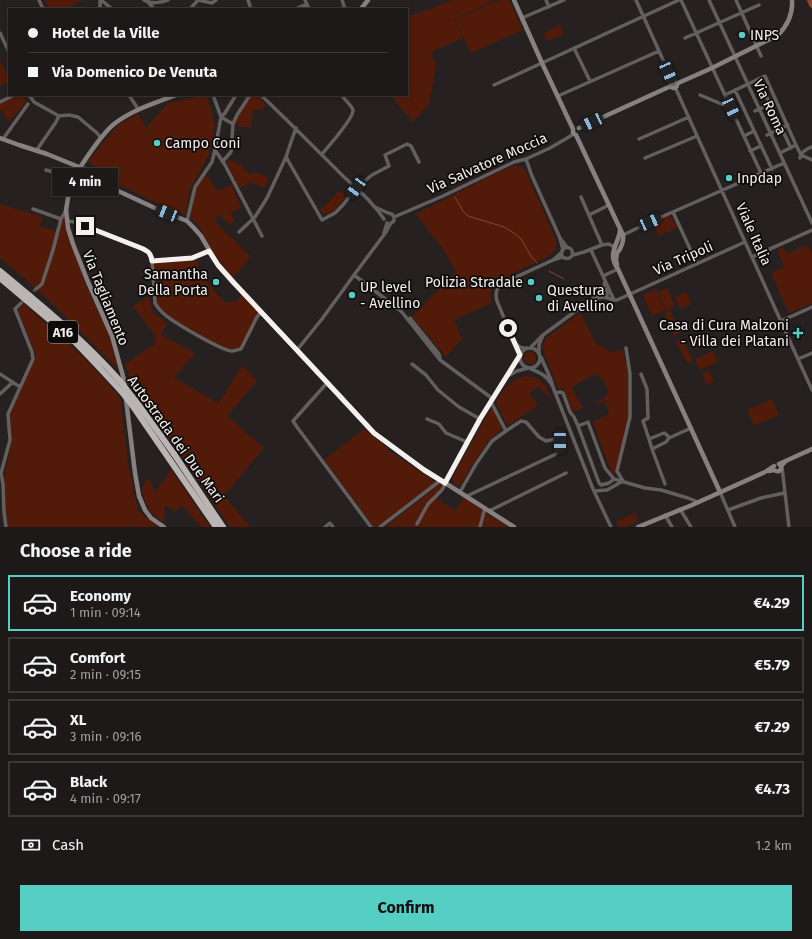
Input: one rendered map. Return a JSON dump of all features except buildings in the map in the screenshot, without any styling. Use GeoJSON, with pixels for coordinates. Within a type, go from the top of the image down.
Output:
{"type":"FeatureCollection","features":[{"type":"Feature","properties":{"kind":"highway","name":"Autostrada dei Due Mari"},"geometry":{"type":"LineString","coordinates":[[0,271],[75,335],[120,381],[174,454],[223,527]]}},
{"type":"Feature","properties":{"kind":"highway","name":"Autostrada dei Due Mari"},"geometry":{"type":"LineString","coordinates":[[0,278],[72,339],[121,391],[216,527]]}},
{"type":"Feature","properties":{"kind":"main road"},"geometry":{"type":"LineString","coordinates":[[362,8],[368,0]]}},
{"type":"Feature","properties":{"kind":"main road"},"geometry":{"type":"LineString","coordinates":[[514,0],[542,64],[620,230],[624,235],[622,245],[618,252],[615,248]]}},
{"type":"Feature","properties":{"kind":"main road"},"geometry":{"type":"LineString","coordinates":[[575,133],[576,127],[579,128],[697,75],[778,35],[790,20],[792,0]]}},
{"type":"Feature","properties":{"kind":"main road"},"geometry":{"type":"LineString","coordinates":[[81,170],[85,160],[113,124],[138,109],[173,96]]}},
{"type":"Feature","properties":{"kind":"main road"},"geometry":{"type":"LineString","coordinates":[[1,138],[81,170],[101,183],[187,221],[201,236],[209,251],[223,271],[374,433],[424,470],[514,527]]}},
{"type":"Feature","properties":{"kind":"main road","name":"Via Tagliamento"},"geometry":{"type":"LineString","coordinates":[[81,170],[74,178],[69,192],[66,210],[68,228],[85,276],[112,336],[124,380],[139,496],[145,510],[151,518],[164,527]]}},
{"type":"Feature","properties":{"kind":"main road"},"geometry":{"type":"LineString","coordinates":[[620,230],[620,235],[613,258],[615,265],[618,268],[720,492]]}},
{"type":"Feature","properties":{"kind":"main road"},"geometry":{"type":"LineString","coordinates":[[615,248],[622,245]]}},
{"type":"Feature","properties":{"kind":"main road"},"geometry":{"type":"LineString","coordinates":[[638,527],[765,472],[775,469],[780,470],[781,466],[786,460],[812,449]]}},
{"type":"Feature","properties":{"kind":"main road"},"geometry":{"type":"LineString","coordinates":[[775,469],[776,464],[781,466]]}},
{"type":"Feature","properties":{"kind":"main road"},"geometry":{"type":"LineString","coordinates":[[652,521],[655,527]]}},
{"type":"Feature","properties":{"kind":"street"},"geometry":{"type":"LineString","coordinates":[[100,0],[111,8]]}},
{"type":"Feature","properties":{"kind":"street"},"geometry":{"type":"LineString","coordinates":[[146,1],[162,2],[168,0]]}},
{"type":"Feature","properties":{"kind":"street"},"geometry":{"type":"LineString","coordinates":[[191,8],[198,0],[212,3],[216,0]]}},
{"type":"Feature","properties":{"kind":"street"},"geometry":{"type":"LineString","coordinates":[[546,0],[549,6]]}},
{"type":"Feature","properties":{"kind":"street"},"geometry":{"type":"LineString","coordinates":[[522,18],[564,0]]}},
{"type":"Feature","properties":{"kind":"street","name":"Viale Italia"},"geometry":{"type":"LineString","coordinates":[[636,0],[812,390]]}},
{"type":"Feature","properties":{"kind":"street"},"geometry":{"type":"LineString","coordinates":[[494,85],[680,0],[731,108],[738,118],[750,151],[761,173]]}},
{"type":"Feature","properties":{"kind":"street","name":"Via Roma"},"geometry":{"type":"LineString","coordinates":[[709,0],[760,110],[768,134],[775,149],[782,153],[812,223]]}},
{"type":"Feature","properties":{"kind":"street"},"geometry":{"type":"LineString","coordinates":[[736,0],[761,56]]}},
{"type":"Feature","properties":{"kind":"street"},"geometry":{"type":"LineString","coordinates":[[297,8],[306,2]]}},
{"type":"Feature","properties":{"kind":"street"},"geometry":{"type":"LineString","coordinates":[[685,38],[759,5]]}},
{"type":"Feature","properties":{"kind":"street"},"geometry":{"type":"LineString","coordinates":[[0,33],[8,50]]}},
{"type":"Feature","properties":{"kind":"street"},"geometry":{"type":"LineString","coordinates":[[574,48],[590,81]]}},
{"type":"Feature","properties":{"kind":"street"},"geometry":{"type":"LineString","coordinates":[[558,96],[659,51]]}},
{"type":"Feature","properties":{"kind":"street"},"geometry":{"type":"LineString","coordinates":[[725,95],[765,76],[788,125],[800,156]]}},
{"type":"Feature","properties":{"kind":"street"},"geometry":{"type":"LineString","coordinates":[[758,79],[791,148]]}},
{"type":"Feature","properties":{"kind":"street"},"geometry":{"type":"LineString","coordinates":[[735,90],[772,169]]}},
{"type":"Feature","properties":{"kind":"street"},"geometry":{"type":"LineString","coordinates":[[700,95],[731,108]]}},
{"type":"Feature","properties":{"kind":"street"},"geometry":{"type":"LineString","coordinates":[[0,102],[12,96]]}},
{"type":"Feature","properties":{"kind":"street"},"geometry":{"type":"LineString","coordinates":[[30,96],[34,102],[59,116],[69,115],[78,117],[101,138]]}},
{"type":"Feature","properties":{"kind":"street"},"geometry":{"type":"LineString","coordinates":[[130,96],[138,109]]}},
{"type":"Feature","properties":{"kind":"street"},"geometry":{"type":"LineString","coordinates":[[187,221],[195,187],[212,162],[215,150],[221,117],[213,96]]}},
{"type":"Feature","properties":{"kind":"street"},"geometry":{"type":"LineString","coordinates":[[221,117],[235,96]]}},
{"type":"Feature","properties":{"kind":"street"},"geometry":{"type":"LineString","coordinates":[[223,161],[231,152],[233,124],[249,96]]}},
{"type":"Feature","properties":{"kind":"street"},"geometry":{"type":"LineString","coordinates":[[262,96],[377,208],[387,222]]}},
{"type":"Feature","properties":{"kind":"street"},"geometry":{"type":"LineString","coordinates":[[322,154],[350,120],[353,113],[353,109],[343,96]]}},
{"type":"Feature","properties":{"kind":"street"},"geometry":{"type":"LineString","coordinates":[[755,111],[760,110],[776,100]]}},
{"type":"Feature","properties":{"kind":"street"},"geometry":{"type":"LineString","coordinates":[[1,138],[28,104]]}},
{"type":"Feature","properties":{"kind":"street"},"geometry":{"type":"LineString","coordinates":[[36,151],[59,116]]}},
{"type":"Feature","properties":{"kind":"street"},"geometry":{"type":"LineString","coordinates":[[221,117],[233,124]]}},
{"type":"Feature","properties":{"kind":"street"},"geometry":{"type":"LineString","coordinates":[[639,139],[689,117]]}},
{"type":"Feature","properties":{"kind":"street"},"geometry":{"type":"LineString","coordinates":[[768,134],[788,125]]}},
{"type":"Feature","properties":{"kind":"street"},"geometry":{"type":"LineString","coordinates":[[239,232],[255,217],[267,198],[286,156],[296,128]]}},
{"type":"Feature","properties":{"kind":"street"},"geometry":{"type":"LineString","coordinates":[[744,136],[754,131]]}},
{"type":"Feature","properties":{"kind":"street","name":"Via Salvatore Moccia"},"geometry":{"type":"LineString","coordinates":[[391,215],[408,211],[514,162],[526,159],[550,148],[575,133]]}},
{"type":"Feature","properties":{"kind":"street"},"geometry":{"type":"LineString","coordinates":[[645,158],[697,136]]}},
{"type":"Feature","properties":{"kind":"street"},"geometry":{"type":"LineString","coordinates":[[286,156],[322,220],[335,213],[356,188],[372,175],[389,166],[385,155],[407,144],[411,146],[419,162]]}},
{"type":"Feature","properties":{"kind":"street"},"geometry":{"type":"LineString","coordinates":[[782,153],[796,145]]}},
{"type":"Feature","properties":{"kind":"street"},"geometry":{"type":"LineString","coordinates":[[750,151],[761,146]]}},
{"type":"Feature","properties":{"kind":"street"},"geometry":{"type":"LineString","coordinates":[[800,156],[812,147]]}},
{"type":"Feature","properties":{"kind":"street"},"geometry":{"type":"LineString","coordinates":[[215,150],[223,161],[262,236]]}},
{"type":"Feature","properties":{"kind":"street"},"geometry":{"type":"LineString","coordinates":[[800,156],[812,160]]}},
{"type":"Feature","properties":{"kind":"street"},"geometry":{"type":"LineString","coordinates":[[526,159],[532,176],[560,238],[567,247],[572,250],[573,255]]}},
{"type":"Feature","properties":{"kind":"street"},"geometry":{"type":"LineString","coordinates":[[624,235],[761,173],[786,164]]}},
{"type":"Feature","properties":{"kind":"street"},"geometry":{"type":"LineString","coordinates":[[46,170],[74,178]]}},
{"type":"Feature","properties":{"kind":"street"},"geometry":{"type":"LineString","coordinates":[[581,197],[602,245]]}},
{"type":"Feature","properties":{"kind":"street"},"geometry":{"type":"LineString","coordinates":[[589,215],[609,205]]}},
{"type":"Feature","properties":{"kind":"street"},"geometry":{"type":"LineString","coordinates":[[377,208],[391,215],[394,221],[387,222]]}},
{"type":"Feature","properties":{"kind":"street"},"geometry":{"type":"LineString","coordinates":[[33,209],[61,219]]}},
{"type":"Feature","properties":{"kind":"street","name":"Via Tagliamento"},"geometry":{"type":"LineString","coordinates":[[36,289],[42,284],[61,219],[66,210]]}},
{"type":"Feature","properties":{"kind":"street"},"geometry":{"type":"LineString","coordinates":[[673,212],[697,264]]}},
{"type":"Feature","properties":{"kind":"street"},"geometry":{"type":"LineString","coordinates":[[297,350],[322,319],[383,235],[387,222],[386,215],[391,215]]}},
{"type":"Feature","properties":{"kind":"street"},"geometry":{"type":"LineString","coordinates":[[67,221],[75,222],[148,251],[151,254],[155,303],[157,307],[174,322],[217,345],[231,351],[242,349],[257,317],[262,312]]}},
{"type":"Feature","properties":{"kind":"street"},"geometry":{"type":"LineString","coordinates":[[752,257],[812,230]]}},
{"type":"Feature","properties":{"kind":"street"},"geometry":{"type":"LineString","coordinates":[[560,238],[562,256],[565,258]]}},
{"type":"Feature","properties":{"kind":"street","name":"Via Tripoli"},"geometry":{"type":"LineString","coordinates":[[614,300],[745,242]]}},
{"type":"Feature","properties":{"kind":"street"},"geometry":{"type":"LineString","coordinates":[[611,527],[594,491],[556,393],[550,381],[546,377],[525,367],[520,362],[520,355],[495,294],[497,288],[503,283],[553,260],[562,258],[568,259],[573,255],[602,245],[609,244],[615,248]]}},
{"type":"Feature","properties":{"kind":"street"},"geometry":{"type":"LineString","coordinates":[[553,260],[567,247]]}},
{"type":"Feature","properties":{"kind":"street"},"geometry":{"type":"LineString","coordinates":[[591,250],[614,300]]}},
{"type":"Feature","properties":{"kind":"street"},"geometry":{"type":"LineString","coordinates":[[152,261],[192,258],[209,251]]}},
{"type":"Feature","properties":{"kind":"street"},"geometry":{"type":"LineString","coordinates":[[603,276],[618,268]]}},
{"type":"Feature","properties":{"kind":"street"},"geometry":{"type":"LineString","coordinates":[[354,275],[401,311],[440,360],[492,400],[506,431]]}},
{"type":"Feature","properties":{"kind":"street"},"geometry":{"type":"LineString","coordinates":[[417,524],[428,504],[442,490],[443,482],[466,442],[522,352],[592,299],[602,290],[605,281]]}},
{"type":"Feature","properties":{"kind":"street"},"geometry":{"type":"LineString","coordinates":[[602,290],[605,289],[608,292],[604,297]]}},
{"type":"Feature","properties":{"kind":"street"},"geometry":{"type":"LineString","coordinates":[[592,299],[604,297],[614,300]]}},
{"type":"Feature","properties":{"kind":"street"},"geometry":{"type":"LineString","coordinates":[[6,527],[2,502],[3,484],[1,473],[10,440],[8,414],[33,358],[15,308],[21,303]]}},
{"type":"Feature","properties":{"kind":"street"},"geometry":{"type":"LineString","coordinates":[[781,321],[812,307]]}},
{"type":"Feature","properties":{"kind":"street"},"geometry":{"type":"LineString","coordinates":[[410,318],[439,354],[440,360]]}},
{"type":"Feature","properties":{"kind":"street"},"geometry":{"type":"LineString","coordinates":[[506,377],[517,370],[530,369],[538,366],[540,359],[539,345],[543,335]]}},
{"type":"Feature","properties":{"kind":"street"},"geometry":{"type":"LineString","coordinates":[[514,342],[523,348],[534,348],[539,354],[552,380],[553,387]]}},
{"type":"Feature","properties":{"kind":"street"},"geometry":{"type":"LineString","coordinates":[[623,481],[617,471],[630,417],[630,374],[626,348]]}},
{"type":"Feature","properties":{"kind":"street"},"geometry":{"type":"LineString","coordinates":[[798,359],[812,353]]}},
{"type":"Feature","properties":{"kind":"street"},"geometry":{"type":"LineString","coordinates":[[412,364],[426,375],[438,390],[459,407],[480,419]]}},
{"type":"Feature","properties":{"kind":"street"},"geometry":{"type":"LineString","coordinates":[[0,374],[20,386]]}},
{"type":"Feature","properties":{"kind":"street"},"geometry":{"type":"LineString","coordinates":[[641,374],[647,390],[648,418],[643,421],[665,484]]}},
{"type":"Feature","properties":{"kind":"street"},"geometry":{"type":"LineString","coordinates":[[0,394],[12,382]]}},
{"type":"Feature","properties":{"kind":"street"},"geometry":{"type":"LineString","coordinates":[[327,383],[293,421],[371,527]]}},
{"type":"Feature","properties":{"kind":"street"},"geometry":{"type":"LineString","coordinates":[[556,393],[563,393],[570,412],[578,426],[598,483],[601,485],[609,483],[614,479]]}},
{"type":"Feature","properties":{"kind":"street"},"geometry":{"type":"LineString","coordinates":[[427,419],[439,424],[446,432],[466,442]]}},
{"type":"Feature","properties":{"kind":"street"},"geometry":{"type":"LineString","coordinates":[[460,492],[476,464],[492,441],[521,421],[526,422],[539,437],[546,441],[555,439],[560,442],[560,450],[554,455],[467,496]]}},
{"type":"Feature","properties":{"kind":"street"},"geometry":{"type":"LineString","coordinates":[[578,426],[588,422],[605,468],[614,479],[645,488],[661,490],[698,502]]}},
{"type":"Feature","properties":{"kind":"street"},"geometry":{"type":"LineString","coordinates":[[652,449],[666,442],[669,438],[691,428]]}},
{"type":"Feature","properties":{"kind":"street"},"geometry":{"type":"LineString","coordinates":[[649,438],[664,433],[669,438]]}},
{"type":"Feature","properties":{"kind":"street"},"geometry":{"type":"LineString","coordinates":[[781,466],[789,527]]}},
{"type":"Feature","properties":{"kind":"street"},"geometry":{"type":"LineString","coordinates":[[775,469],[783,481]]}},
{"type":"Feature","properties":{"kind":"street"},"geometry":{"type":"LineString","coordinates":[[480,527],[487,509],[566,473]]}},
{"type":"Feature","properties":{"kind":"street"},"geometry":{"type":"LineString","coordinates":[[594,491],[604,491],[623,481]]}},
{"type":"Feature","properties":{"kind":"street"},"geometry":{"type":"LineString","coordinates":[[380,527],[443,482]]}},
{"type":"Feature","properties":{"kind":"street"},"geometry":{"type":"LineString","coordinates":[[720,492],[735,527]]}},
{"type":"Feature","properties":{"kind":"street"},"geometry":{"type":"LineString","coordinates":[[728,510],[761,498],[784,493]]}},
{"type":"Feature","properties":{"kind":"street"},"geometry":{"type":"LineString","coordinates":[[680,509],[691,527]]}},
{"type":"Feature","properties":{"kind":"street"},"geometry":{"type":"LineString","coordinates":[[664,516],[672,527]]}},
{"type":"Feature","properties":{"kind":"street"},"geometry":{"type":"LineString","coordinates":[[325,527],[330,523],[333,527]]}},
{"type":"Feature","properties":{"kind":"shaded area"},"geometry":{"type":"Polygon","coordinates":[[[45,0],[83,0],[72,5],[74,8],[49,8],[45,0]]]}},
{"type":"Feature","properties":{"kind":"shaded area"},"geometry":{"type":"Polygon","coordinates":[[[495,0],[454,19],[463,38],[432,52],[436,67],[429,104],[413,122],[391,96],[408,96],[408,14],[413,15],[451,1],[495,0]]]}},
{"type":"Feature","properties":{"kind":"shaded area"},"geometry":{"type":"Polygon","coordinates":[[[500,0],[509,0],[523,30],[471,53],[455,19],[500,0]]]}},
{"type":"Feature","properties":{"kind":"shaded area"},"geometry":{"type":"Polygon","coordinates":[[[560,25],[564,34],[547,41],[543,33],[560,25]]]}},
{"type":"Feature","properties":{"kind":"shaded area"},"geometry":{"type":"Polygon","coordinates":[[[0,60],[8,76],[8,82],[0,86],[0,60]]]}},
{"type":"Feature","properties":{"kind":"shaded area"},"geometry":{"type":"Polygon","coordinates":[[[15,96],[24,96],[27,101],[9,122],[0,109],[0,104],[15,96]]]}},
{"type":"Feature","properties":{"kind":"shaded area","name":"Campo Coni"},"geometry":{"type":"Polygon","coordinates":[[[207,96],[215,126],[208,157],[190,189],[185,215],[169,209],[109,180],[88,161],[118,125],[138,114],[146,128],[168,103],[207,96]]]}},
{"type":"Feature","properties":{"kind":"shaded area"},"geometry":{"type":"Polygon","coordinates":[[[251,96],[258,96],[266,105],[262,110],[253,110],[251,127],[240,127],[235,123],[251,96]]]}},
{"type":"Feature","properties":{"kind":"shaded area"},"geometry":{"type":"Polygon","coordinates":[[[229,159],[244,167],[243,169],[252,175],[254,172],[269,178],[265,188],[250,182],[239,188],[227,163],[229,159]]]}},
{"type":"Feature","properties":{"kind":"shaded area"},"geometry":{"type":"Polygon","coordinates":[[[516,165],[521,167],[526,172],[556,240],[556,249],[549,256],[497,281],[491,291],[492,303],[454,320],[462,339],[446,357],[412,317],[456,272],[447,255],[416,214],[498,172],[516,165]]]}},
{"type":"Feature","properties":{"kind":"shaded area"},"geometry":{"type":"Polygon","coordinates":[[[206,174],[217,191],[232,185],[241,208],[231,213],[234,221],[231,225],[219,215],[214,221],[250,256],[239,272],[231,276],[213,252],[199,226],[190,217],[196,187],[206,174]]]}},
{"type":"Feature","properties":{"kind":"shaded area"},"geometry":{"type":"Polygon","coordinates":[[[340,190],[346,197],[335,210],[323,215],[320,210],[340,190]]]}},
{"type":"Feature","properties":{"kind":"shaded area"},"geometry":{"type":"Polygon","coordinates":[[[0,204],[42,217],[40,226],[58,232],[65,214],[66,229],[88,290],[109,335],[118,369],[46,298],[0,258],[0,204]]]}},
{"type":"Feature","properties":{"kind":"shaded area"},"geometry":{"type":"Polygon","coordinates":[[[670,215],[677,228],[659,236],[654,223],[670,215]]]}},
{"type":"Feature","properties":{"kind":"shaded area"},"geometry":{"type":"Polygon","coordinates":[[[807,245],[812,254],[812,303],[789,313],[771,273],[784,267],[777,250],[783,247],[787,254],[807,245]]]}},
{"type":"Feature","properties":{"kind":"shaded area"},"geometry":{"type":"Polygon","coordinates":[[[197,256],[199,272],[224,302],[237,301],[243,293],[261,312],[241,349],[235,351],[217,345],[163,313],[155,303],[152,261],[197,256]]]}},
{"type":"Feature","properties":{"kind":"shaded area"},"geometry":{"type":"Polygon","coordinates":[[[667,288],[675,306],[666,310],[658,292],[667,288]]]}},
{"type":"Feature","properties":{"kind":"shaded area"},"geometry":{"type":"Polygon","coordinates":[[[656,289],[665,310],[652,316],[643,295],[656,289]]]}},
{"type":"Feature","properties":{"kind":"shaded area"},"geometry":{"type":"Polygon","coordinates":[[[686,292],[691,304],[681,309],[675,297],[686,292]]]}},
{"type":"Feature","properties":{"kind":"shaded area"},"geometry":{"type":"Polygon","coordinates":[[[149,296],[153,312],[167,324],[161,335],[195,353],[174,378],[219,403],[242,365],[257,381],[227,416],[264,448],[224,496],[251,527],[230,527],[134,388],[125,364],[156,343],[155,335],[133,306],[149,296]]]}},
{"type":"Feature","properties":{"kind":"shaded area"},"geometry":{"type":"Polygon","coordinates":[[[24,304],[87,361],[120,397],[128,463],[138,511],[158,527],[8,527],[5,510],[4,477],[12,441],[10,414],[36,355],[18,310],[24,304]]]}},
{"type":"Feature","properties":{"kind":"shaded area"},"geometry":{"type":"Polygon","coordinates":[[[670,310],[680,333],[674,336],[664,313],[670,310]]]}},
{"type":"Feature","properties":{"kind":"shaded area"},"geometry":{"type":"Polygon","coordinates":[[[580,313],[596,343],[611,352],[623,350],[628,374],[629,416],[615,475],[610,469],[593,422],[609,414],[605,401],[596,404],[596,402],[606,397],[607,386],[601,378],[595,374],[571,387],[583,408],[573,412],[564,390],[558,388],[557,386],[542,346],[547,337],[580,313]]]}},
{"type":"Feature","properties":{"kind":"shaded area"},"geometry":{"type":"Polygon","coordinates":[[[682,338],[693,361],[687,363],[676,341],[682,338]]]}},
{"type":"Feature","properties":{"kind":"shaded area"},"geometry":{"type":"Polygon","coordinates":[[[713,351],[718,362],[700,370],[695,359],[713,351]]]}},
{"type":"Feature","properties":{"kind":"shaded area"},"geometry":{"type":"Polygon","coordinates":[[[532,352],[535,353],[535,363],[528,364],[525,363],[524,356],[525,353],[532,352]]]}},
{"type":"Feature","properties":{"kind":"shaded area"},"geometry":{"type":"Polygon","coordinates":[[[709,371],[714,382],[707,385],[702,374],[709,371]]]}},
{"type":"Feature","properties":{"kind":"shaded area"},"geometry":{"type":"Polygon","coordinates":[[[527,376],[540,380],[551,397],[549,398],[539,386],[529,393],[538,405],[512,423],[506,423],[496,402],[508,385],[516,379],[527,376]]]}},
{"type":"Feature","properties":{"kind":"shaded area"},"geometry":{"type":"Polygon","coordinates":[[[772,399],[779,415],[754,426],[747,410],[772,399]]]}},
{"type":"Feature","properties":{"kind":"shaded area"},"geometry":{"type":"Polygon","coordinates":[[[492,406],[502,430],[490,439],[472,465],[462,483],[457,486],[452,478],[492,406]]]}},
{"type":"Feature","properties":{"kind":"shaded area"},"geometry":{"type":"Polygon","coordinates":[[[364,429],[388,448],[387,450],[436,482],[377,527],[374,527],[324,460],[364,429]]]}},
{"type":"Feature","properties":{"kind":"shaded area"},"geometry":{"type":"Polygon","coordinates":[[[171,469],[210,527],[199,527],[200,525],[182,506],[176,511],[165,506],[164,521],[161,521],[151,513],[146,504],[142,490],[143,485],[150,478],[154,492],[164,481],[171,469]]]}},
{"type":"Feature","properties":{"kind":"shaded area"},"geometry":{"type":"Polygon","coordinates":[[[441,483],[446,486],[437,499],[455,511],[464,497],[490,516],[511,527],[385,527],[441,483]]]}},
{"type":"Feature","properties":{"kind":"shaded area"},"geometry":{"type":"Polygon","coordinates":[[[635,513],[638,522],[626,527],[619,527],[616,521],[635,513]]]}},
{"type":"Feature","properties":{"kind":"waterway"},"geometry":{"type":"LineString","coordinates":[[810,0],[812,5]]}},
{"type":"Feature","properties":{"kind":"waterway"},"geometry":{"type":"LineString","coordinates":[[455,197],[463,211],[468,216],[504,227],[517,235],[537,263]]}},
{"type":"Feature","properties":{"kind":"waterway"},"geometry":{"type":"LineString","coordinates":[[549,271],[564,279]]}},
{"type":"Feature","properties":{"kind":"tunnel"},"geometry":{"type":"LineString","coordinates":[[21,303],[36,289]]}},
{"type":"Feature","properties":{"kind":"place","name":"INPS"},"geometry":{"type":"Point","coordinates":[742,35]}},
{"type":"Feature","properties":{"kind":"place","name":"Campo Coni"},"geometry":{"type":"Point","coordinates":[157,143]}},
{"type":"Feature","properties":{"kind":"place","name":"Inpdap"},"geometry":{"type":"Point","coordinates":[729,178]}},
{"type":"Feature","properties":{"kind":"place","name":"Samantha Della Porta"},"geometry":{"type":"Point","coordinates":[216,282]}},
{"type":"Feature","properties":{"kind":"place","name":"Polizia Stradale"},"geometry":{"type":"Point","coordinates":[531,282]}},
{"type":"Feature","properties":{"kind":"place","name":"UP level - Avellino"},"geometry":{"type":"Point","coordinates":[352,295]}},
{"type":"Feature","properties":{"kind":"place","name":"Questura di Avellino"},"geometry":{"type":"Point","coordinates":[539,298]}},
{"type":"Feature","properties":{"kind":"place","name":"Casa di Cura Malzoni - Villa dei Platani"},"geometry":{"type":"Point","coordinates":[798,333]}},
{"type":"Feature","properties":{"kind":"route"},"geometry":{"type":"LineString","coordinates":[[85,226],[148,251],[151,254],[152,261],[192,258],[209,251],[223,271],[374,433],[424,470],[445,483],[466,442],[520,355],[508,328]]}}]}
